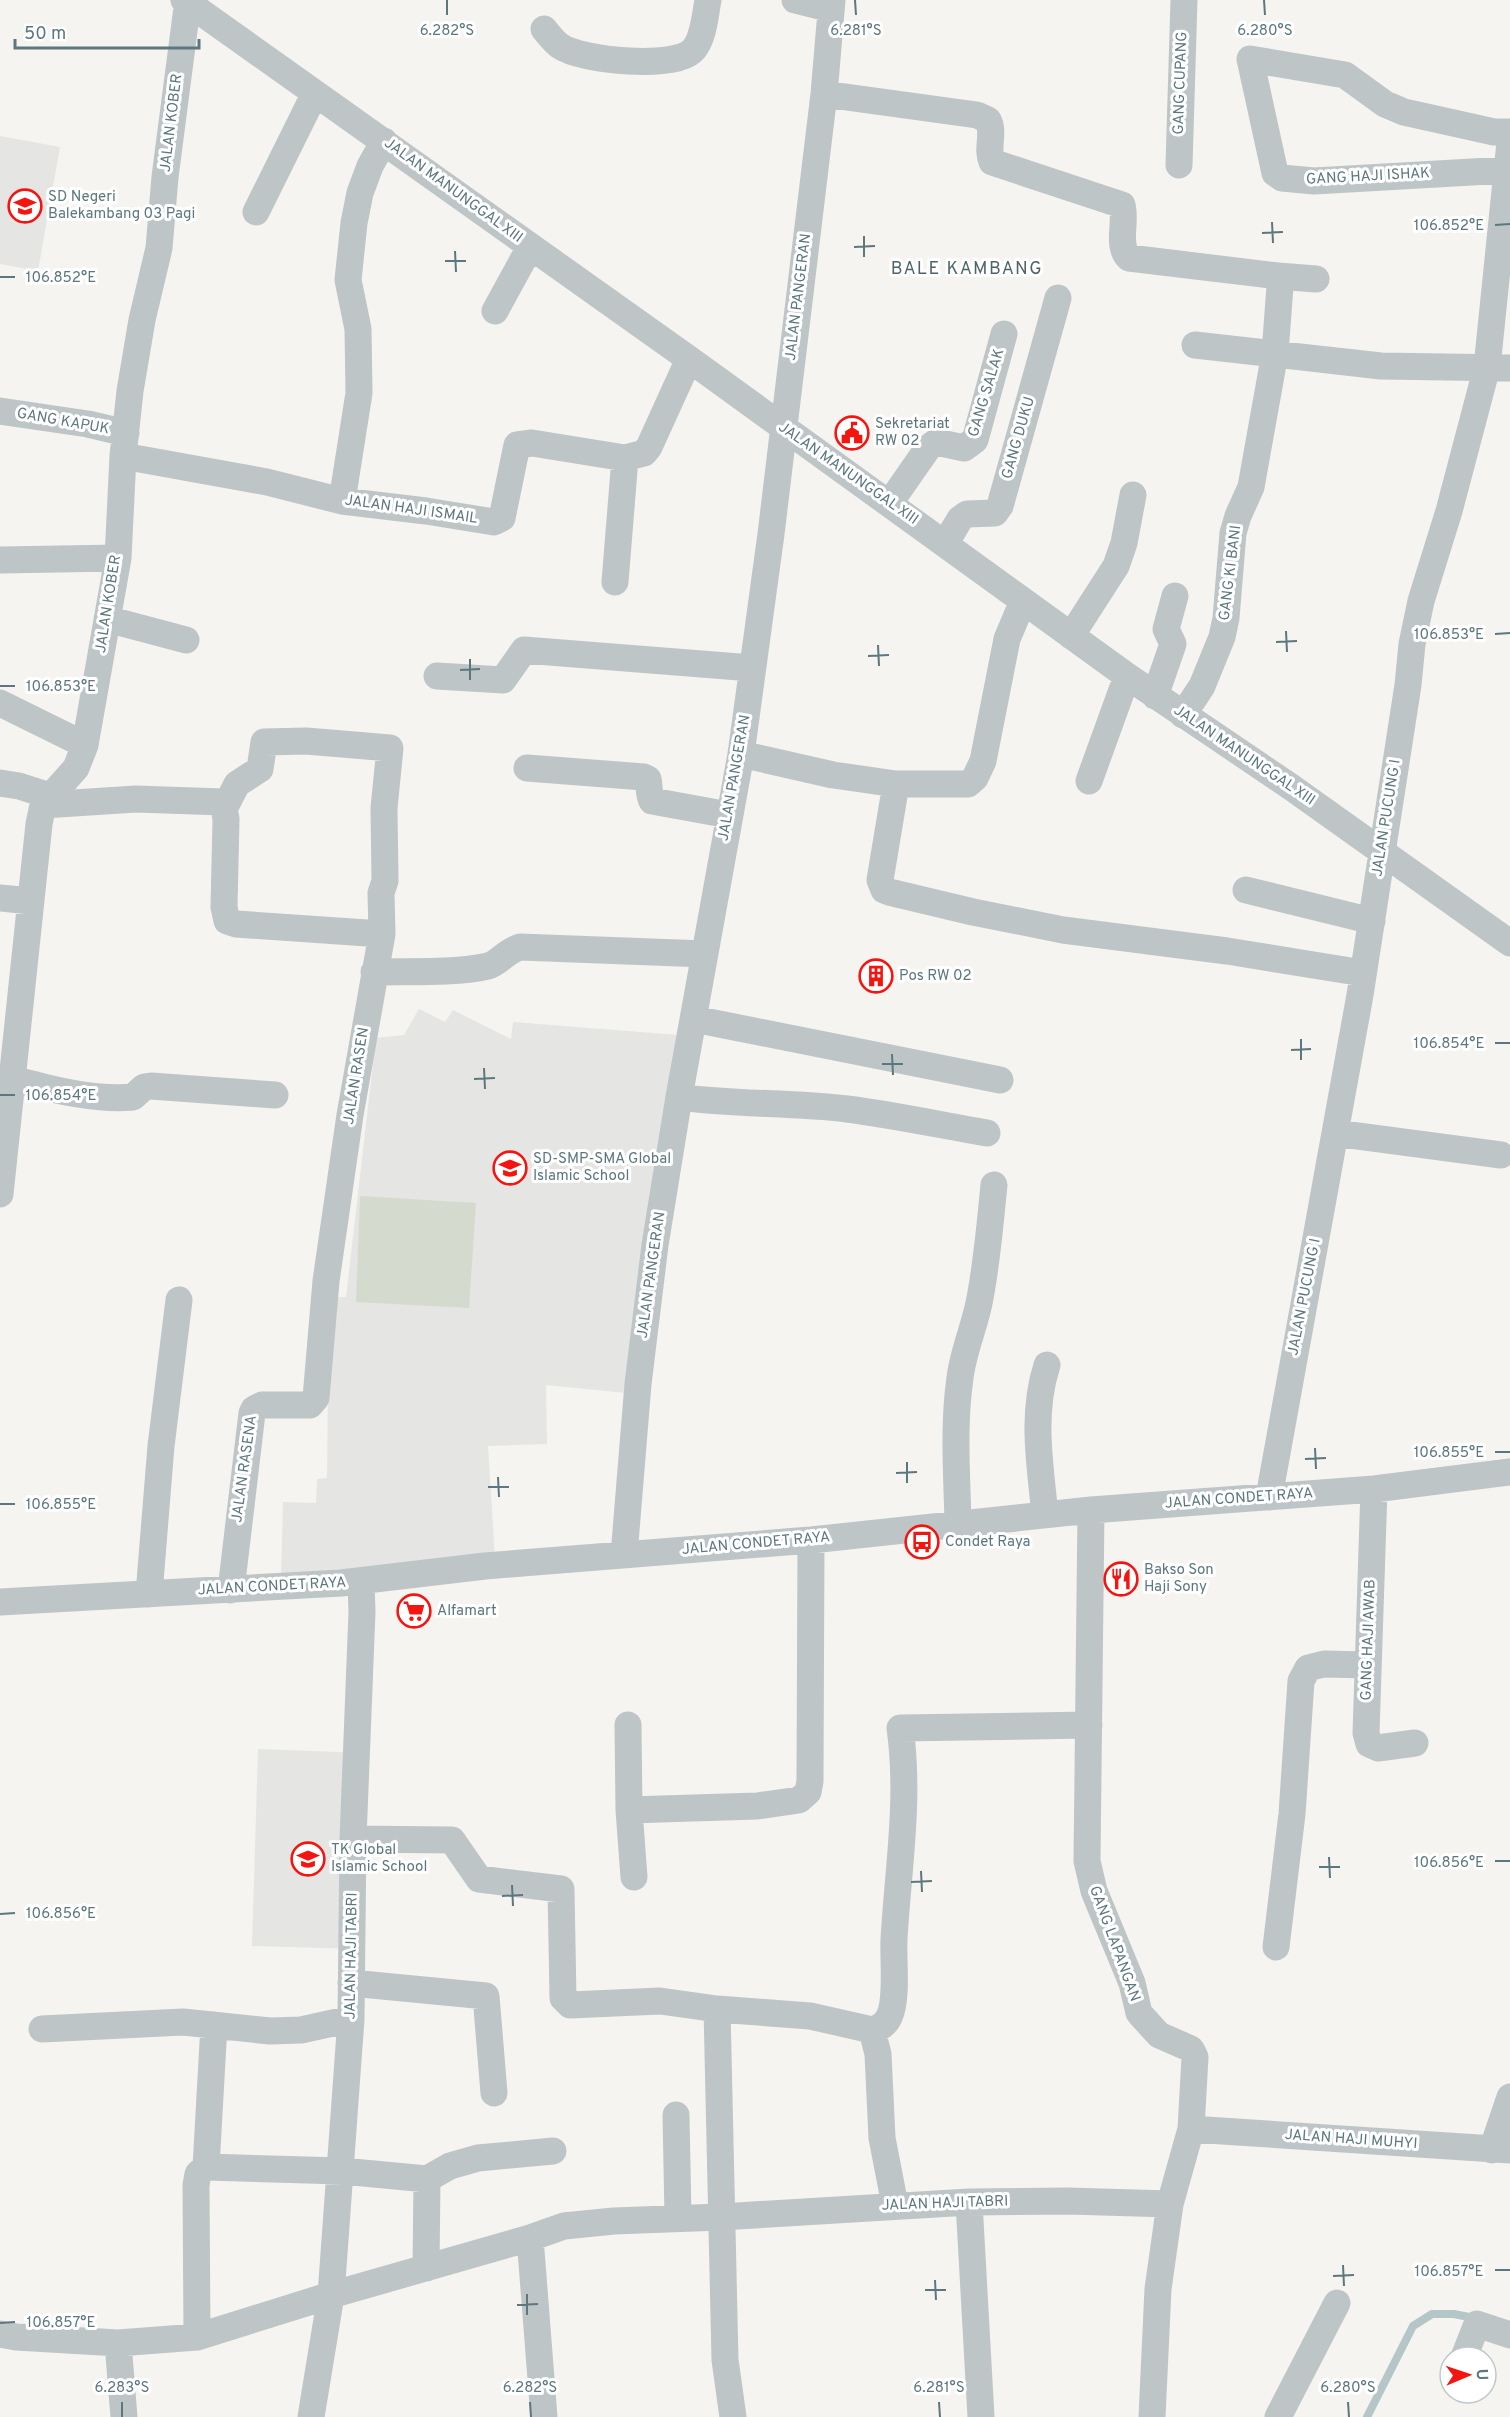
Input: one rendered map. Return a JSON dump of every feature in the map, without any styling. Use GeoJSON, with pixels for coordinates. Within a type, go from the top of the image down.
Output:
{"type":"FeatureCollection","features":[{"type":"Feature","properties":{"kind":"street"},"geometry":{"type":"LineString","coordinates":[[544,29],[561,47],[590,56],[625,61],[674,59],[686,56],[695,48],[703,27],[708,0]]}},
{"type":"Feature","properties":{"kind":"street"},"geometry":{"type":"LineString","coordinates":[[795,0],[832,4]]}},
{"type":"Feature","properties":{"kind":"street","name":"GANG CUPANG"},"geometry":{"type":"LineString","coordinates":[[1179,165],[1184,0]]}},
{"type":"Feature","properties":{"kind":"street","name":"JALAN MANUNGGAL XIII"},"geometry":{"type":"LineString","coordinates":[[187,1],[689,359],[1155,696],[1382,851],[1510,943]]}},
{"type":"Feature","properties":{"kind":"street","name":"JALAN KOBER"},"geometry":{"type":"LineString","coordinates":[[46,801],[76,768],[85,745],[118,558],[130,391],[142,320],[159,248],[165,177],[187,1]]}},
{"type":"Feature","properties":{"kind":"street","name":"JALAN PANGERAN"},"geometry":{"type":"LineString","coordinates":[[624,1555],[638,1384],[655,1245],[679,1097],[741,754],[824,94],[832,4]]}},
{"type":"Feature","properties":{"kind":"street","name":"GANG HAJI ISHAK"},"geometry":{"type":"LineString","coordinates":[[1507,170],[1314,181],[1282,178],[1275,173],[1250,60],[1346,75],[1385,104],[1404,112],[1494,132],[1510,132]]}},
{"type":"Feature","properties":{"kind":"street"},"geometry":{"type":"LineString","coordinates":[[256,212],[315,93]]}},
{"type":"Feature","properties":{"kind":"street"},"geometry":{"type":"LineString","coordinates":[[824,94],[977,115],[988,120],[992,127],[989,154],[992,162],[1122,205],[1125,215],[1123,245],[1125,254],[1130,258],[1316,279]]}},
{"type":"Feature","properties":{"kind":"street"},"geometry":{"type":"LineString","coordinates":[[342,501],[358,393],[358,329],[348,280],[354,222],[360,193],[370,166],[384,141]]}},
{"type":"Feature","properties":{"kind":"street","name":"JALAN PUCUNG I"},"geometry":{"type":"LineString","coordinates":[[1269,1497],[1372,921],[1412,644],[1421,600],[1449,511],[1499,368],[1510,141]]}},
{"type":"Feature","properties":{"kind":"street"},"geometry":{"type":"LineString","coordinates":[[495,311],[530,247]]}},
{"type":"Feature","properties":{"kind":"street","name":"GANG KI BANI"},"geometry":{"type":"LineString","coordinates":[[1183,715],[1202,686],[1222,637],[1226,618],[1233,533],[1251,487],[1275,353],[1280,286],[1278,276]]}},
{"type":"Feature","properties":{"kind":"street","name":"GANG DUKU"},"geometry":{"type":"LineString","coordinates":[[945,544],[960,519],[968,514],[995,513],[1000,506],[1058,298]]}},
{"type":"Feature","properties":{"kind":"street","name":"GANG SALAK"},"geometry":{"type":"LineString","coordinates":[[889,504],[927,448],[936,442],[963,448],[975,440],[1004,334]]}},
{"type":"Feature","properties":{"kind":"street"},"geometry":{"type":"LineString","coordinates":[[1195,345],[1381,366],[1499,368]]}},
{"type":"Feature","properties":{"kind":"street"},"geometry":{"type":"LineString","coordinates":[[615,582],[625,458],[644,453],[649,447],[689,359]]}},
{"type":"Feature","properties":{"kind":"street","name":"GANG KAPUK"},"geometry":{"type":"LineString","coordinates":[[0,411],[67,420],[125,445]]}},
{"type":"Feature","properties":{"kind":"street","name":"JALAN HAJI ISMAIL"},"geometry":{"type":"LineString","coordinates":[[125,445],[342,501],[494,522],[501,519],[517,445],[532,443],[625,458]]}},
{"type":"Feature","properties":{"kind":"street"},"geometry":{"type":"LineString","coordinates":[[1071,636],[1116,566],[1124,543],[1133,495]]}},
{"type":"Feature","properties":{"kind":"street"},"geometry":{"type":"LineString","coordinates":[[0,560],[118,558]]}},
{"type":"Feature","properties":{"kind":"street"},"geometry":{"type":"LineString","coordinates":[[1155,696],[1173,644],[1166,630],[1175,596]]}},
{"type":"Feature","properties":{"kind":"street"},"geometry":{"type":"LineString","coordinates":[[741,754],[833,775],[896,784],[968,784],[975,778],[983,761],[1007,639],[1023,601]]}},
{"type":"Feature","properties":{"kind":"street"},"geometry":{"type":"LineString","coordinates":[[107,619],[186,640]]}},
{"type":"Feature","properties":{"kind":"street"},"geometry":{"type":"LineString","coordinates":[[437,676],[503,680],[524,650],[752,668]]}},
{"type":"Feature","properties":{"kind":"street"},"geometry":{"type":"LineString","coordinates":[[1089,781],[1127,676]]}},
{"type":"Feature","properties":{"kind":"street"},"geometry":{"type":"LineString","coordinates":[[0,703],[85,745]]}},
{"type":"Feature","properties":{"kind":"street","name":"JALAN RASEN"},"geometry":{"type":"LineString","coordinates":[[225,807],[237,784],[260,769],[264,742],[306,741],[390,748],[384,808],[385,880],[381,893],[381,934],[326,1281],[316,1398],[313,1403]]}},
{"type":"Feature","properties":{"kind":"street"},"geometry":{"type":"LineString","coordinates":[[527,768],[644,777],[648,778],[652,801],[729,815]]}},
{"type":"Feature","properties":{"kind":"street"},"geometry":{"type":"LineString","coordinates":[[0,783],[19,786],[46,801],[136,799],[223,802],[225,807],[224,908],[227,921],[236,924],[381,934]]}},
{"type":"Feature","properties":{"kind":"street"},"geometry":{"type":"LineString","coordinates":[[896,784],[880,880],[884,890],[973,912],[1063,930],[1227,951],[1363,973]]}},
{"type":"Feature","properties":{"kind":"street"},"geometry":{"type":"LineString","coordinates":[[0,1194],[6,1078],[46,801]]}},
{"type":"Feature","properties":{"kind":"street"},"geometry":{"type":"LineString","coordinates":[[1246,890],[1372,921]]}},
{"type":"Feature","properties":{"kind":"street"},"geometry":{"type":"LineString","coordinates":[[0,898],[31,902]]}},
{"type":"Feature","properties":{"kind":"street"},"geometry":{"type":"LineString","coordinates":[[374,972],[490,966],[508,951],[520,947],[705,954]]}},
{"type":"Feature","properties":{"kind":"street"},"geometry":{"type":"LineString","coordinates":[[694,1019],[1000,1080]]}},
{"type":"Feature","properties":{"kind":"street"},"geometry":{"type":"LineString","coordinates":[[6,1078],[75,1092],[125,1098],[133,1097],[144,1087],[151,1086],[275,1095]]}},
{"type":"Feature","properties":{"kind":"street"},"geometry":{"type":"LineString","coordinates":[[679,1097],[708,1101],[847,1109],[987,1133]]}},
{"type":"Feature","properties":{"kind":"street"},"geometry":{"type":"LineString","coordinates":[[1335,1133],[1501,1155]]}},
{"type":"Feature","properties":{"kind":"street"},"geometry":{"type":"LineString","coordinates":[[958,1524],[956,1459],[960,1378],[963,1355],[979,1306],[986,1266],[994,1185]]}},
{"type":"Feature","properties":{"kind":"street"},"geometry":{"type":"LineString","coordinates":[[149,1594],[161,1446],[179,1300]]}},
{"type":"Feature","properties":{"kind":"street"},"geometry":{"type":"LineString","coordinates":[[1045,1515],[1036,1426],[1041,1384],[1047,1365]]}},
{"type":"Feature","properties":{"kind":"street","name":"JALAN RASENA"},"geometry":{"type":"LineString","coordinates":[[231,1590],[252,1413],[254,1409],[262,1405],[313,1403]]}},
{"type":"Feature","properties":{"kind":"street","name":"JALAN CONDET RAYA"},"geometry":{"type":"LineString","coordinates":[[0,1602],[361,1581],[485,1566],[811,1539],[1090,1510],[1374,1489],[1510,1472]]}},
{"type":"Feature","properties":{"kind":"street","name":"GANG HAJI AWAB"},"geometry":{"type":"LineString","coordinates":[[1374,1489],[1366,1733],[1369,1744],[1378,1748],[1415,1743]]}},
{"type":"Feature","properties":{"kind":"street","name":"GANG LAPANGAN"},"geometry":{"type":"LineString","coordinates":[[1090,1510],[1087,1861],[1094,1891],[1132,1983],[1139,2013],[1159,2035],[1191,2049],[1195,2057],[1191,2129],[1170,2204],[1158,2289],[1152,2417]]}},
{"type":"Feature","properties":{"kind":"street"},"geometry":{"type":"LineString","coordinates":[[629,1810],[757,1806],[799,1800],[808,1792],[811,1539]]}},
{"type":"Feature","properties":{"kind":"street","name":"JALAN HAJI TABRI"},"geometry":{"type":"LineString","coordinates":[[311,2417],[331,2295],[342,2171],[351,2019],[353,1839],[362,1612],[361,1581]]}},
{"type":"Feature","properties":{"kind":"street"},"geometry":{"type":"LineString","coordinates":[[1276,1947],[1292,1814],[1301,1681],[1308,1668],[1324,1664],[1368,1665]]}},
{"type":"Feature","properties":{"kind":"street"},"geometry":{"type":"LineString","coordinates":[[628,1725],[629,1810],[634,1877]]}},
{"type":"Feature","properties":{"kind":"street"},"geometry":{"type":"LineString","coordinates":[[353,1839],[452,1840],[479,1879],[561,1889],[563,1998],[570,2005],[660,2001],[717,2009],[810,2016],[872,2030],[886,2023],[893,2000],[894,1938],[904,1812],[903,1747],[900,1728],[1089,1725]]}},
{"type":"Feature","properties":{"kind":"street"},"geometry":{"type":"LineString","coordinates":[[351,1983],[486,1996],[494,2094]]}},
{"type":"Feature","properties":{"kind":"street"},"geometry":{"type":"LineString","coordinates":[[717,2009],[725,2360],[733,2417]]}},
{"type":"Feature","properties":{"kind":"street"},"geometry":{"type":"LineString","coordinates":[[42,2029],[183,2022],[270,2031],[301,2030],[351,2019]]}},
{"type":"Feature","properties":{"kind":"street"},"geometry":{"type":"LineString","coordinates":[[206,2167],[214,2025]]}},
{"type":"Feature","properties":{"kind":"street"},"geometry":{"type":"LineString","coordinates":[[872,2030],[878,2054],[882,2138],[895,2205]]}},
{"type":"Feature","properties":{"kind":"street"},"geometry":{"type":"LineString","coordinates":[[1501,2150],[1510,2097]]}},
{"type":"Feature","properties":{"kind":"street"},"geometry":{"type":"LineString","coordinates":[[676,2115],[678,2218]]}},
{"type":"Feature","properties":{"kind":"street","name":"JALAN HAJI MUHYI"},"geometry":{"type":"LineString","coordinates":[[1191,2129],[1501,2150]]}},
{"type":"Feature","properties":{"kind":"street"},"geometry":{"type":"LineString","coordinates":[[197,2337],[196,2185],[198,2174],[206,2167],[342,2171],[427,2179],[450,2166],[478,2158],[553,2151]]}},
{"type":"Feature","properties":{"kind":"street"},"geometry":{"type":"LineString","coordinates":[[426,2268],[427,2179]]}},
{"type":"Feature","properties":{"kind":"street","name":"JALAN HAJI TABRI"},"geometry":{"type":"LineString","coordinates":[[331,2295],[531,2238],[564,2226],[614,2221],[969,2202],[1068,2201],[1170,2204]]}},
{"type":"Feature","properties":{"kind":"street"},"geometry":{"type":"LineString","coordinates":[[969,2202],[981,2417]]}},
{"type":"Feature","properties":{"kind":"street"},"geometry":{"type":"LineString","coordinates":[[531,2238],[544,2417]]}},
{"type":"Feature","properties":{"kind":"street"},"geometry":{"type":"LineString","coordinates":[[0,2334],[118,2343],[197,2337],[331,2295]]}},
{"type":"Feature","properties":{"kind":"street"},"geometry":{"type":"LineString","coordinates":[[1278,2417],[1337,2303]]}},
{"type":"Feature","properties":{"kind":"street"},"geometry":{"type":"LineString","coordinates":[[1469,2345],[1477,2324],[1510,2335]]}},
{"type":"Feature","properties":{"kind":"street"},"geometry":{"type":"LineString","coordinates":[[118,2343],[124,2417]]}},
{"type":"Feature","properties":{"kind":"shaded area","name":"SD Negeri Balekambang 03 Pagi"},"geometry":{"type":"Polygon","coordinates":[[[0,136],[60,147],[38,271],[0,264],[0,136]]]}},
{"type":"Feature","properties":{"kind":"shaded area","name":"SD-SMP-SMA Global Islamic School"},"geometry":{"type":"Polygon","coordinates":[[[419,1009],[445,1022],[453,1010],[511,1039],[513,1022],[679,1035],[626,1393],[546,1385],[547,1444],[488,1446],[495,1560],[281,1576],[283,1502],[316,1503],[317,1479],[327,1478],[329,1297],[346,1297],[376,1038],[404,1035],[419,1009]]]}},
{"type":"Feature","properties":{"kind":"shaded area"},"geometry":{"type":"Polygon","coordinates":[[[360,1196],[476,1203],[469,1308],[356,1302],[360,1196]]]}},
{"type":"Feature","properties":{"kind":"shaded area","name":"TK Global Islamic School"},"geometry":{"type":"Polygon","coordinates":[[[258,1749],[364,1753],[358,1949],[252,1946],[258,1749]]]}},
{"type":"Feature","properties":{"kind":"waterway"},"geometry":{"type":"LineString","coordinates":[[1367,2417],[1413,2326],[1432,2314],[1454,2314],[1474,2318]]}},
{"type":"Feature","properties":{"kind":"place","name":"SD Negeri Balekambang 03 Pagi"},"geometry":{"type":"Point","coordinates":[25,206]}},
{"type":"Feature","properties":{"kind":"place","name":"Sekretariat RW 02"},"geometry":{"type":"Point","coordinates":[852,433]}},
{"type":"Feature","properties":{"kind":"place","name":"Pos RW 02"},"geometry":{"type":"Point","coordinates":[876,976]}},
{"type":"Feature","properties":{"kind":"place","name":"SD-SMP-SMA Global Islamic School"},"geometry":{"type":"Point","coordinates":[510,1168]}},
{"type":"Feature","properties":{"kind":"place","name":"Condet Raya"},"geometry":{"type":"Point","coordinates":[922,1542]}},
{"type":"Feature","properties":{"kind":"place","name":"Bakso Son Haji Sony"},"geometry":{"type":"Point","coordinates":[1121,1579]}},
{"type":"Feature","properties":{"kind":"place","name":"Alfamart"},"geometry":{"type":"Point","coordinates":[414,1611]}},
{"type":"Feature","properties":{"kind":"place","name":"TK Global Islamic School"},"geometry":{"type":"Point","coordinates":[308,1859]}},
{"type":"Feature","properties":{"kind":"district","name":"BALE KAMBANG"},"geometry":{"type":"Point","coordinates":[967,269]}}]}
